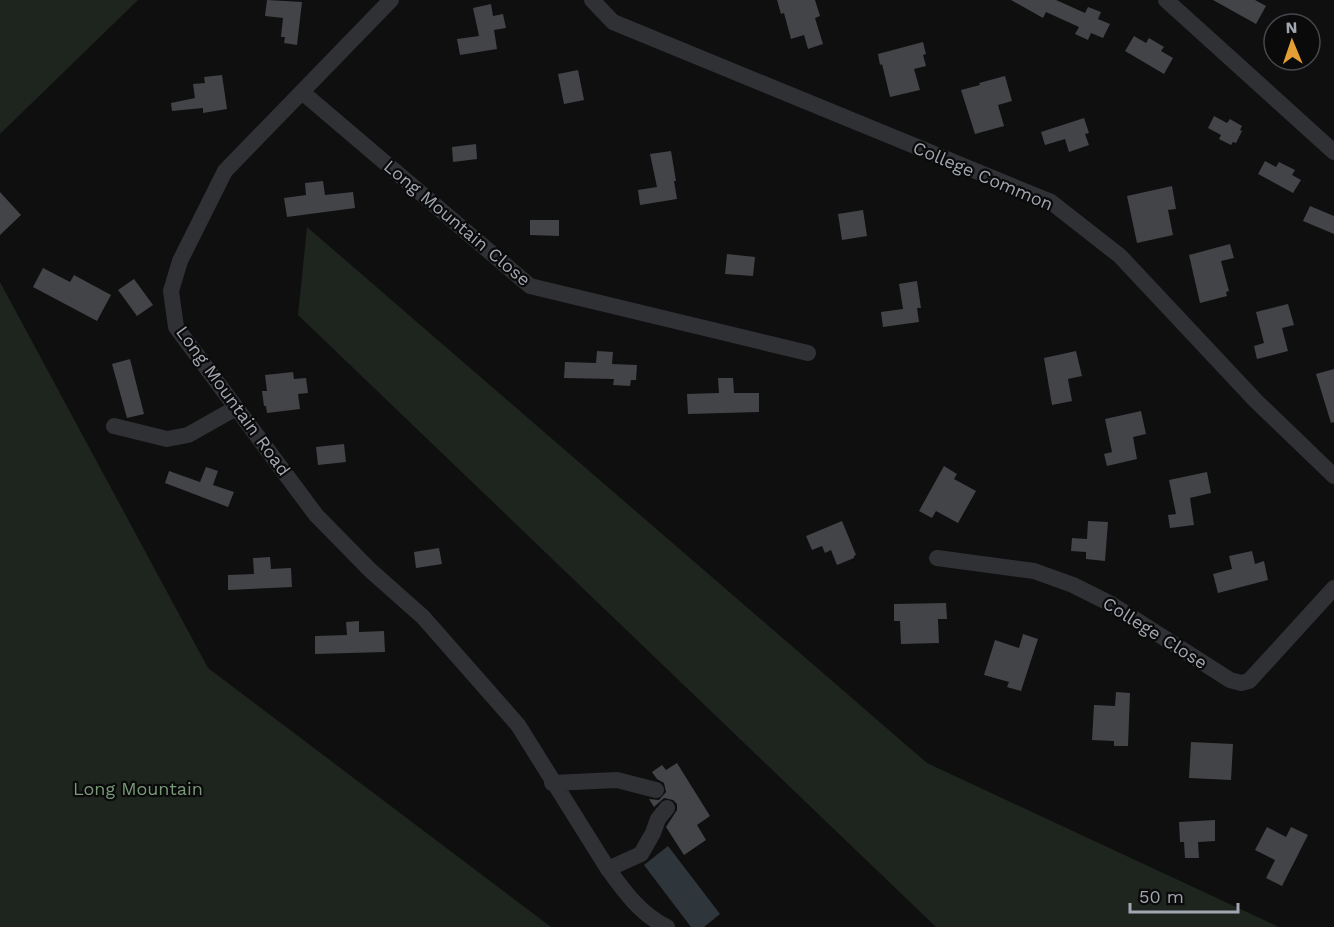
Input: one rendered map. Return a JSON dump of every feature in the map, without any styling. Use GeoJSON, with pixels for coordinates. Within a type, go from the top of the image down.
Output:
{"type":"FeatureCollection","features":[{"type":"Feature","properties":{"kind":"street","name":"Long Mountain Road"},"geometry":{"type":"LineString","coordinates":[[391,0],[225,171],[180,261],[171,291],[176,327],[316,515],[370,570],[423,617],[518,725],[552,783],[628,897],[657,922],[667,927]]}},
{"type":"Feature","properties":{"kind":"street","name":"College Common"},"geometry":{"type":"LineString","coordinates":[[592,0],[613,22],[1050,202],[1120,256],[1256,400],[1334,476]]}},
{"type":"Feature","properties":{"kind":"street"},"geometry":{"type":"LineString","coordinates":[[1166,0],[1334,153]]}},
{"type":"Feature","properties":{"kind":"street","name":"Long Mountain Close"},"geometry":{"type":"LineString","coordinates":[[302,92],[530,286],[808,353]]}},
{"type":"Feature","properties":{"kind":"street"},"geometry":{"type":"LineString","coordinates":[[114,426],[167,439],[188,435],[236,408]]}},
{"type":"Feature","properties":{"kind":"street","name":"College Close"},"geometry":{"type":"LineString","coordinates":[[937,558],[1034,571],[1073,585],[1111,604],[1230,680],[1241,683],[1249,681],[1334,588]]}},
{"type":"Feature","properties":{"kind":"street"},"geometry":{"type":"LineString","coordinates":[[552,783],[617,780],[656,790]]}},
{"type":"Feature","properties":{"kind":"street"},"geometry":{"type":"LineString","coordinates":[[608,869],[641,854],[658,819],[667,808]]}},
{"type":"Feature","properties":{"kind":"green space"},"geometry":{"type":"Polygon","coordinates":[[[0,0],[138,0],[0,134],[0,0]]]}},
{"type":"Feature","properties":{"kind":"green space"},"geometry":{"type":"Polygon","coordinates":[[[307,227],[927,763],[1279,927],[936,927],[298,315],[307,227]]]}},
{"type":"Feature","properties":{"kind":"green space","name":"Long Mountain"},"geometry":{"type":"Polygon","coordinates":[[[0,282],[208,668],[551,927],[0,927],[0,282]]]}},
{"type":"Feature","properties":{"kind":"shaded area"},"geometry":{"type":"Polygon","coordinates":[[[668,846],[720,914],[704,927],[691,927],[644,865],[668,846]]]}},
{"type":"Feature","properties":{"kind":"building"},"geometry":{"type":"Polygon","coordinates":[[[267,0],[302,2],[297,45],[284,43],[285,37],[281,37],[283,18],[265,16],[267,0]]]}},
{"type":"Feature","properties":{"kind":"building"},"geometry":{"type":"Polygon","coordinates":[[[777,0],[815,0],[820,16],[815,18],[823,44],[808,49],[804,35],[791,39],[784,13],[781,14],[777,0]]]}},
{"type":"Feature","properties":{"kind":"building"},"geometry":{"type":"Polygon","coordinates":[[[1011,0],[1056,0],[1085,13],[1088,7],[1101,12],[1098,19],[1110,24],[1103,38],[1091,33],[1088,40],[1075,34],[1079,27],[1046,12],[1043,18],[1011,0]]]}},
{"type":"Feature","properties":{"kind":"building"},"geometry":{"type":"Polygon","coordinates":[[[1213,0],[1255,0],[1266,6],[1256,24],[1213,0]]]}},
{"type":"Feature","properties":{"kind":"building"},"geometry":{"type":"Polygon","coordinates":[[[491,4],[493,16],[503,14],[506,28],[494,30],[497,49],[460,55],[457,39],[479,36],[473,8],[491,4]]]}},
{"type":"Feature","properties":{"kind":"building"},"geometry":{"type":"Polygon","coordinates":[[[1134,36],[1146,43],[1149,38],[1164,47],[1161,51],[1173,58],[1164,74],[1125,51],[1134,36]]]}},
{"type":"Feature","properties":{"kind":"building"},"geometry":{"type":"Polygon","coordinates":[[[923,42],[926,66],[914,69],[920,90],[890,97],[878,54],[923,42]]]}},
{"type":"Feature","properties":{"kind":"building"},"geometry":{"type":"Polygon","coordinates":[[[578,70],[584,100],[564,104],[558,74],[578,70]]]}},
{"type":"Feature","properties":{"kind":"building"},"geometry":{"type":"Polygon","coordinates":[[[222,75],[227,109],[203,113],[203,108],[172,111],[171,103],[195,98],[193,84],[205,83],[204,77],[222,75]]]}},
{"type":"Feature","properties":{"kind":"building"},"geometry":{"type":"Polygon","coordinates":[[[1005,76],[1012,101],[998,105],[1004,126],[975,134],[961,90],[1005,76]]]}},
{"type":"Feature","properties":{"kind":"building"},"geometry":{"type":"Polygon","coordinates":[[[1214,116],[1227,123],[1230,119],[1242,126],[1236,143],[1233,142],[1231,145],[1219,139],[1221,135],[1208,128],[1214,116]]]}},
{"type":"Feature","properties":{"kind":"building"},"geometry":{"type":"Polygon","coordinates":[[[1084,118],[1089,133],[1085,134],[1089,145],[1069,152],[1065,139],[1045,145],[1041,132],[1084,118]]]}},
{"type":"Feature","properties":{"kind":"building"},"geometry":{"type":"Polygon","coordinates":[[[476,144],[477,159],[453,162],[452,147],[476,144]]]}},
{"type":"Feature","properties":{"kind":"building"},"geometry":{"type":"Polygon","coordinates":[[[671,151],[677,199],[640,205],[638,190],[657,187],[650,154],[671,151]]]}},
{"type":"Feature","properties":{"kind":"building"},"geometry":{"type":"Polygon","coordinates":[[[1265,161],[1276,167],[1279,162],[1295,170],[1292,175],[1301,180],[1293,193],[1258,174],[1265,161]]]}},
{"type":"Feature","properties":{"kind":"building"},"geometry":{"type":"Polygon","coordinates":[[[323,181],[325,195],[353,192],[355,208],[287,217],[284,198],[306,195],[305,183],[323,181]]]}},
{"type":"Feature","properties":{"kind":"building"},"geometry":{"type":"Polygon","coordinates":[[[1172,186],[1176,209],[1168,210],[1173,235],[1137,243],[1127,196],[1172,186]]]}},
{"type":"Feature","properties":{"kind":"building"},"geometry":{"type":"Polygon","coordinates":[[[0,192],[21,215],[0,235],[0,192]]]}},
{"type":"Feature","properties":{"kind":"building"},"geometry":{"type":"Polygon","coordinates":[[[1310,206],[1334,216],[1334,234],[1303,221],[1310,206]]]}},
{"type":"Feature","properties":{"kind":"building"},"geometry":{"type":"Polygon","coordinates":[[[863,210],[867,236],[842,240],[838,214],[863,210]]]}},
{"type":"Feature","properties":{"kind":"building"},"geometry":{"type":"Polygon","coordinates":[[[530,220],[559,220],[559,236],[530,235],[530,220]]]}},
{"type":"Feature","properties":{"kind":"building"},"geometry":{"type":"Polygon","coordinates":[[[1230,244],[1234,258],[1221,261],[1229,291],[1226,292],[1227,296],[1200,303],[1189,255],[1230,244]]]}},
{"type":"Feature","properties":{"kind":"building"},"geometry":{"type":"Polygon","coordinates":[[[727,254],[755,257],[753,276],[725,274],[727,254]]]}},
{"type":"Feature","properties":{"kind":"building"},"geometry":{"type":"Polygon","coordinates":[[[43,268],[70,282],[74,275],[111,295],[97,321],[33,287],[43,268]]]}},
{"type":"Feature","properties":{"kind":"building"},"geometry":{"type":"Polygon","coordinates":[[[134,279],[153,305],[137,316],[118,290],[134,279]]]}},
{"type":"Feature","properties":{"kind":"building"},"geometry":{"type":"Polygon","coordinates":[[[917,281],[921,308],[917,308],[919,322],[883,327],[881,312],[903,309],[899,284],[917,281]]]}},
{"type":"Feature","properties":{"kind":"building"},"geometry":{"type":"Polygon","coordinates":[[[1288,304],[1294,325],[1282,328],[1288,351],[1257,359],[1254,346],[1264,343],[1256,312],[1288,304]]]}},
{"type":"Feature","properties":{"kind":"building"},"geometry":{"type":"Polygon","coordinates":[[[597,351],[613,352],[612,364],[637,365],[636,380],[631,380],[630,386],[613,385],[614,379],[564,378],[565,362],[596,363],[597,351]]]}},
{"type":"Feature","properties":{"kind":"building"},"geometry":{"type":"Polygon","coordinates":[[[1076,351],[1082,376],[1068,379],[1072,401],[1052,405],[1044,358],[1076,351]]]}},
{"type":"Feature","properties":{"kind":"building"},"geometry":{"type":"Polygon","coordinates":[[[130,359],[144,414],[127,418],[112,364],[130,359]]]}},
{"type":"Feature","properties":{"kind":"building"},"geometry":{"type":"Polygon","coordinates":[[[1334,369],[1334,422],[1331,423],[1316,374],[1334,369]]]}},
{"type":"Feature","properties":{"kind":"building"},"geometry":{"type":"Polygon","coordinates":[[[293,372],[294,379],[306,378],[308,393],[298,394],[300,409],[267,413],[262,391],[267,391],[265,375],[293,372]]]}},
{"type":"Feature","properties":{"kind":"building"},"geometry":{"type":"Polygon","coordinates":[[[718,378],[733,378],[734,393],[759,393],[759,412],[688,414],[687,394],[719,393],[718,378]]]}},
{"type":"Feature","properties":{"kind":"building"},"geometry":{"type":"Polygon","coordinates":[[[1141,411],[1146,434],[1133,437],[1137,459],[1107,466],[1104,454],[1112,452],[1105,419],[1141,411]]]}},
{"type":"Feature","properties":{"kind":"building"},"geometry":{"type":"Polygon","coordinates":[[[344,444],[346,462],[318,465],[316,447],[344,444]]]}},
{"type":"Feature","properties":{"kind":"building"},"geometry":{"type":"Polygon","coordinates":[[[944,466],[957,474],[954,479],[976,491],[958,523],[936,511],[932,518],[919,511],[944,466]]]}},
{"type":"Feature","properties":{"kind":"building"},"geometry":{"type":"Polygon","coordinates":[[[206,467],[218,471],[213,485],[234,492],[228,507],[165,483],[169,471],[200,482],[206,467]]]}},
{"type":"Feature","properties":{"kind":"building"},"geometry":{"type":"Polygon","coordinates":[[[1207,472],[1211,493],[1190,498],[1194,525],[1170,528],[1168,515],[1176,514],[1169,480],[1207,472]]]}},
{"type":"Feature","properties":{"kind":"building"},"geometry":{"type":"Polygon","coordinates":[[[842,521],[856,555],[837,565],[831,550],[825,553],[822,546],[812,550],[806,536],[842,521]]]}},
{"type":"Feature","properties":{"kind":"building"},"geometry":{"type":"Polygon","coordinates":[[[1088,521],[1108,522],[1105,561],[1086,559],[1086,552],[1071,551],[1072,538],[1087,539],[1088,521]]]}},
{"type":"Feature","properties":{"kind":"building"},"geometry":{"type":"Polygon","coordinates":[[[439,548],[442,564],[416,568],[414,552],[439,548]]]}},
{"type":"Feature","properties":{"kind":"building"},"geometry":{"type":"Polygon","coordinates":[[[1252,551],[1255,564],[1264,561],[1268,580],[1218,593],[1213,574],[1232,569],[1229,556],[1252,551]]]}},
{"type":"Feature","properties":{"kind":"building"},"geometry":{"type":"Polygon","coordinates":[[[270,557],[271,569],[291,568],[292,587],[228,590],[228,575],[254,574],[253,558],[270,557]]]}},
{"type":"Feature","properties":{"kind":"building"},"geometry":{"type":"Polygon","coordinates":[[[946,603],[947,619],[938,619],[939,643],[901,644],[900,621],[894,621],[894,604],[946,603]]]}},
{"type":"Feature","properties":{"kind":"building"},"geometry":{"type":"Polygon","coordinates":[[[359,621],[359,632],[384,631],[385,652],[315,654],[315,636],[347,635],[346,622],[359,621]]]}},
{"type":"Feature","properties":{"kind":"building"},"geometry":{"type":"Polygon","coordinates":[[[1023,634],[1038,639],[1021,691],[1007,687],[1009,682],[984,675],[995,640],[1019,648],[1023,634]]]}},
{"type":"Feature","properties":{"kind":"building"},"geometry":{"type":"Polygon","coordinates":[[[1116,692],[1130,693],[1128,746],[1114,746],[1114,741],[1092,740],[1094,705],[1115,706],[1116,692]]]}},
{"type":"Feature","properties":{"kind":"building"},"geometry":{"type":"Polygon","coordinates":[[[1191,742],[1233,744],[1231,780],[1189,778],[1191,742]]]}},
{"type":"Feature","properties":{"kind":"building"},"geometry":{"type":"Polygon","coordinates":[[[677,763],[710,816],[697,825],[706,840],[684,855],[666,827],[677,810],[677,804],[673,800],[664,798],[654,807],[649,799],[659,800],[666,792],[664,783],[652,772],[662,765],[666,770],[677,763]]]}},
{"type":"Feature","properties":{"kind":"building"},"geometry":{"type":"Polygon","coordinates":[[[1215,820],[1215,841],[1198,842],[1199,858],[1185,858],[1184,842],[1180,842],[1179,822],[1215,820]]]}},
{"type":"Feature","properties":{"kind":"building"},"geometry":{"type":"Polygon","coordinates":[[[1267,827],[1286,837],[1291,827],[1308,835],[1282,886],[1266,878],[1275,860],[1255,850],[1267,827]]]}}]}
